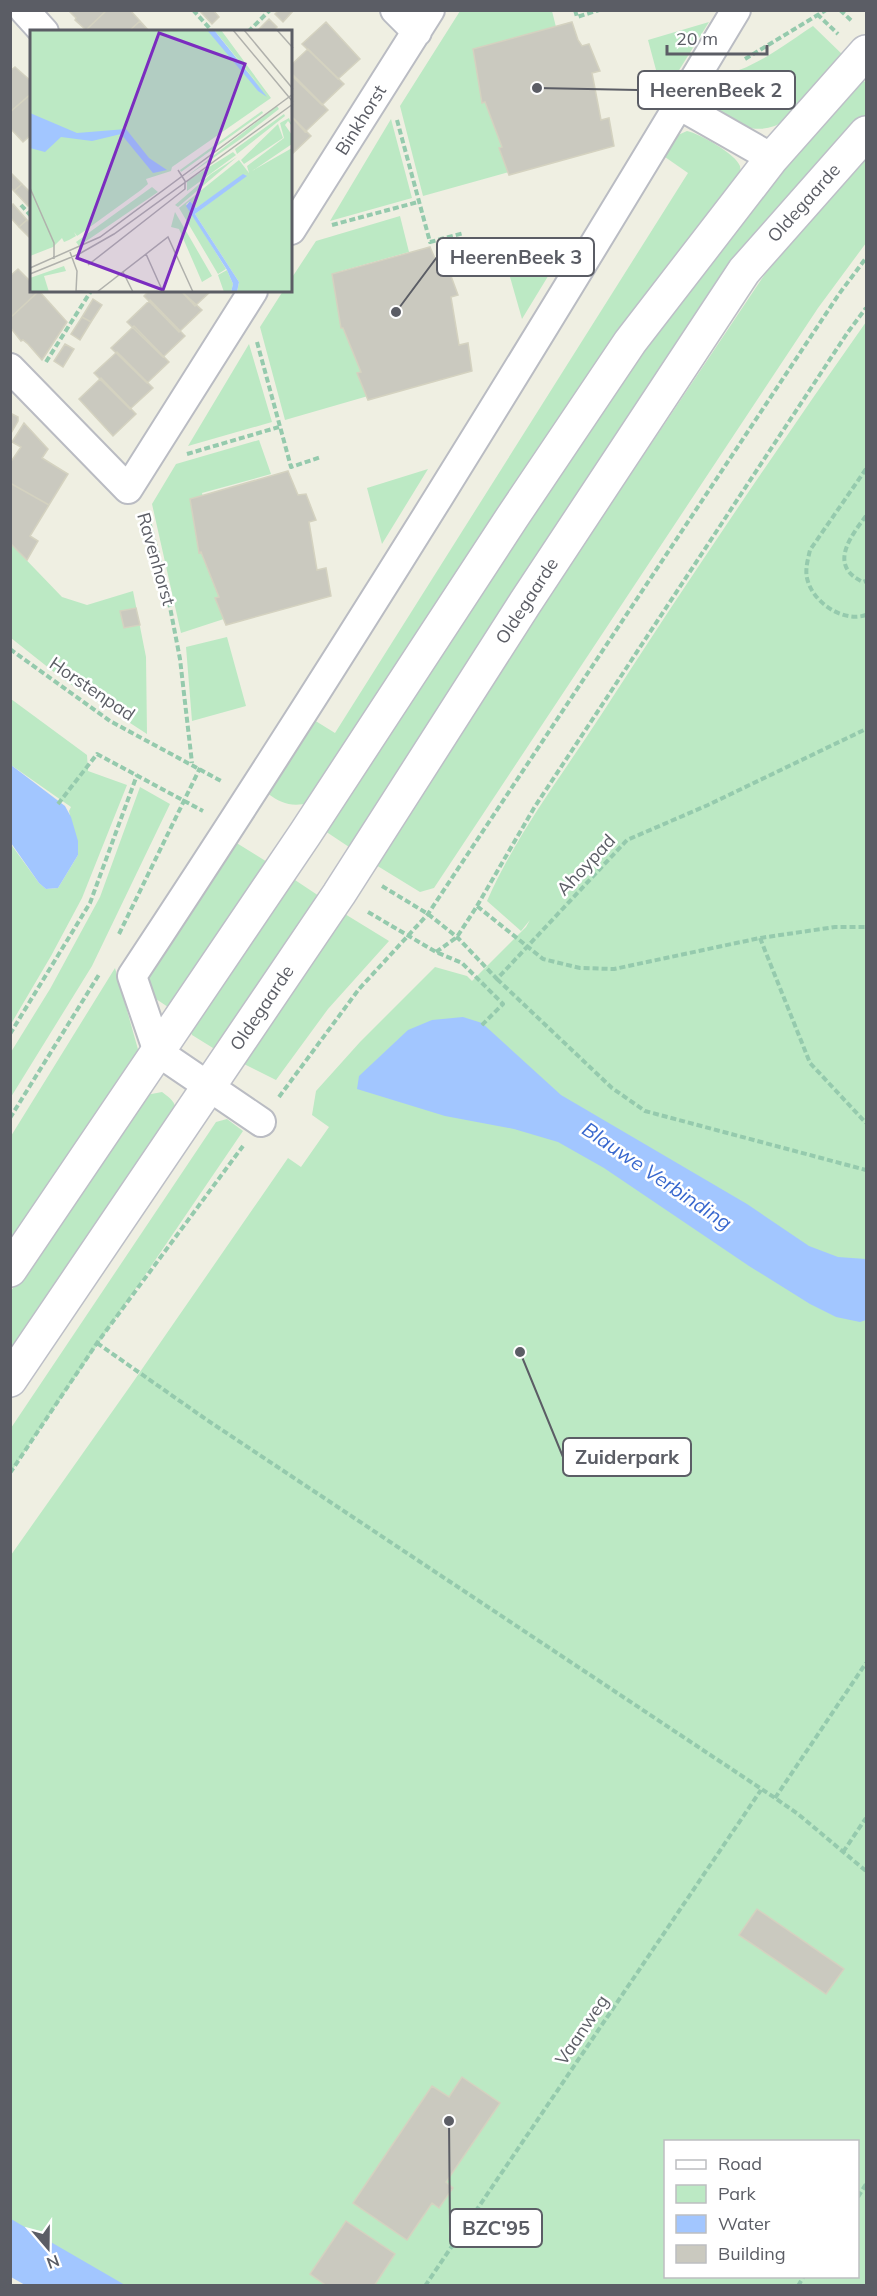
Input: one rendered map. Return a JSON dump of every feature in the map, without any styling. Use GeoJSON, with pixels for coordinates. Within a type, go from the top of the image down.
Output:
{"type":"FeatureCollection","features":[{"type":"Feature","properties":{"kind":"main road"},"geometry":{"type":"LineString","coordinates":[[10,1270],[158,1052],[630,342],[772,158],[867,52]]}},
{"type":"Feature","properties":{"kind":"main road","name":"Oldegaarde"},"geometry":{"type":"LineString","coordinates":[[10,1380],[339,894],[525,603],[744,271],[867,133]]}},
{"type":"Feature","properties":{"kind":"street"},"geometry":{"type":"LineString","coordinates":[[24,10],[42,30]]}},
{"type":"Feature","properties":{"kind":"street"},"geometry":{"type":"LineString","coordinates":[[395,10],[423,21]]}},
{"type":"Feature","properties":{"kind":"street"},"geometry":{"type":"LineString","coordinates":[[261,1122],[158,1052],[132,976],[294,728],[736,10]]}},
{"type":"Feature","properties":{"kind":"street","name":"Binkhorst"},"geometry":{"type":"LineString","coordinates":[[292,228],[423,21]]}},
{"type":"Feature","properties":{"kind":"street"},"geometry":{"type":"LineString","coordinates":[[679,105],[772,158]]}},
{"type":"Feature","properties":{"kind":"street"},"geometry":{"type":"LineString","coordinates":[[135,478],[250,296]]}},
{"type":"Feature","properties":{"kind":"street","name":"Ravenhorst"},"geometry":{"type":"LineString","coordinates":[[20,378],[135,478]]}},
{"type":"Feature","properties":{"kind":"path"},"geometry":{"type":"LineString","coordinates":[[193,10],[211,30]]}},
{"type":"Feature","properties":{"kind":"path"},"geometry":{"type":"LineString","coordinates":[[250,30],[270,10]]}},
{"type":"Feature","properties":{"kind":"path"},"geometry":{"type":"LineString","coordinates":[[575,10],[577,17],[599,10]]}},
{"type":"Feature","properties":{"kind":"path"},"geometry":{"type":"LineString","coordinates":[[705,62],[710,66],[722,68],[736,64],[826,10]]}},
{"type":"Feature","properties":{"kind":"path"},"geometry":{"type":"LineString","coordinates":[[387,79],[430,242],[464,233]]}},
{"type":"Feature","properties":{"kind":"path"},"geometry":{"type":"LineString","coordinates":[[326,226],[418,202]]}},
{"type":"Feature","properties":{"kind":"path"},"geometry":{"type":"LineString","coordinates":[[21,205],[30,215]]}},
{"type":"Feature","properties":{"kind":"path"},"geometry":{"type":"LineString","coordinates":[[10,1473],[97,1343],[358,989],[428,914],[839,294],[867,258]]}},
{"type":"Feature","properties":{"kind":"path"},"geometry":{"type":"LineString","coordinates":[[20,378],[89,292]]}},
{"type":"Feature","properties":{"kind":"path"},"geometry":{"type":"LineString","coordinates":[[250,296],[279,427],[291,467],[321,457]]}},
{"type":"Feature","properties":{"kind":"path"},"geometry":{"type":"LineString","coordinates":[[436,952],[458,937],[534,808],[848,332],[867,308]]}},
{"type":"Feature","properties":{"kind":"path"},"geometry":{"type":"LineString","coordinates":[[135,478],[279,427]]}},
{"type":"Feature","properties":{"kind":"path"},"geometry":{"type":"LineString","coordinates":[[867,469],[838,507],[810,550],[807,572],[811,587],[822,604],[848,615],[867,615]]}},
{"type":"Feature","properties":{"kind":"path","name":"Ravenhorst"},"geometry":{"type":"LineString","coordinates":[[135,478],[164,576],[180,659],[192,764]]}},
{"type":"Feature","properties":{"kind":"path"},"geometry":{"type":"LineString","coordinates":[[867,516],[847,543],[844,557],[846,568],[854,578],[863,582],[867,580]]}},
{"type":"Feature","properties":{"kind":"path","name":"Horstenpad"},"geometry":{"type":"LineString","coordinates":[[10,648],[110,721],[192,764]]}},
{"type":"Feature","properties":{"kind":"path","name":"Ahoypad"},"geometry":{"type":"LineString","coordinates":[[497,979],[627,840],[708,805],[867,729]]}},
{"type":"Feature","properties":{"kind":"path"},"geometry":{"type":"LineString","coordinates":[[115,943],[200,768]]}},
{"type":"Feature","properties":{"kind":"path"},"geometry":{"type":"LineString","coordinates":[[10,1034],[90,903],[137,775]]}},
{"type":"Feature","properties":{"kind":"path"},"geometry":{"type":"LineString","coordinates":[[477,906],[543,959],[580,968],[614,969],[760,938],[835,927],[867,927]]}},
{"type":"Feature","properties":{"kind":"path"},"geometry":{"type":"LineString","coordinates":[[428,914],[458,937],[497,979],[612,1088],[645,1111],[867,1170]]}},
{"type":"Feature","properties":{"kind":"path"},"geometry":{"type":"LineString","coordinates":[[760,938],[810,1063],[867,1122]]}},
{"type":"Feature","properties":{"kind":"path"},"geometry":{"type":"LineString","coordinates":[[10,1118],[105,963]]}},
{"type":"Feature","properties":{"kind":"path"},"geometry":{"type":"LineString","coordinates":[[97,1343],[207,1420],[776,1798],[867,1871]]}},
{"type":"Feature","properties":{"kind":"path"},"geometry":{"type":"LineString","coordinates":[[776,1798],[867,1664]]}},
{"type":"Feature","properties":{"kind":"path","name":"Vaanweg"},"geometry":{"type":"LineString","coordinates":[[425,2286],[761,1790]]}},
{"type":"Feature","properties":{"kind":"path"},"geometry":{"type":"LineString","coordinates":[[843,1852],[867,1818]]}},
{"type":"Feature","properties":{"kind":"green space"},"geometry":{"type":"Polygon","coordinates":[[[460,11],[552,11],[556,27],[509,172],[423,196],[400,106],[460,11]]]}},
{"type":"Feature","properties":{"kind":"green space"},"geometry":{"type":"Polygon","coordinates":[[[709,22],[663,96],[648,40],[709,22]]]}},
{"type":"Feature","properties":{"kind":"green space"},"geometry":{"type":"Polygon","coordinates":[[[813,26],[846,58],[814,96],[788,119],[774,126],[759,129],[743,126],[725,117],[695,96],[710,73],[734,72],[748,66],[763,59],[813,26]]]}},
{"type":"Feature","properties":{"kind":"green space"},"geometry":{"type":"Polygon","coordinates":[[[860,77],[866,83],[866,115],[749,254],[352,849],[322,829],[657,320],[860,77]]]}},
{"type":"Feature","properties":{"kind":"green space"},"geometry":{"type":"Polygon","coordinates":[[[391,119],[412,198],[330,221],[391,119]]]}},
{"type":"Feature","properties":{"kind":"green space"},"geometry":{"type":"Polygon","coordinates":[[[687,131],[708,140],[732,156],[740,166],[740,181],[310,803],[297,805],[272,797],[267,793],[314,720],[335,733],[688,173],[665,157],[678,135],[687,131]]]}},
{"type":"Feature","properties":{"kind":"green space"},"geometry":{"type":"Polygon","coordinates":[[[866,155],[866,243],[818,308],[434,888],[420,892],[371,862],[765,274],[866,155]]]}},
{"type":"Feature","properties":{"kind":"green space"},"geometry":{"type":"Polygon","coordinates":[[[400,216],[409,252],[341,271],[375,394],[285,420],[260,327],[282,292],[292,292],[292,277],[316,241],[400,216]]]}},
{"type":"Feature","properties":{"kind":"green space"},"geometry":{"type":"Polygon","coordinates":[[[567,245],[522,319],[506,263],[567,245]]]}},
{"type":"Feature","properties":{"kind":"green space"},"geometry":{"type":"Polygon","coordinates":[[[866,322],[866,2285],[49,2286],[11,2263],[11,1555],[288,1158],[301,1167],[329,1127],[312,1115],[316,1091],[360,1042],[435,967],[467,976],[472,981],[526,927],[530,920],[521,931],[487,901],[499,876],[541,804],[766,467],[866,322]]]}},
{"type":"Feature","properties":{"kind":"green space"},"geometry":{"type":"Polygon","coordinates":[[[249,344],[272,422],[188,446],[249,344]]]}},
{"type":"Feature","properties":{"kind":"green space"},"geometry":{"type":"Polygon","coordinates":[[[259,440],[271,474],[202,493],[233,616],[181,633],[152,504],[176,464],[259,440]]]}},
{"type":"Feature","properties":{"kind":"green space"},"geometry":{"type":"Polygon","coordinates":[[[428,469],[382,544],[367,488],[428,469]]]}},
{"type":"Feature","properties":{"kind":"green space"},"geometry":{"type":"Polygon","coordinates":[[[10,543],[62,597],[87,605],[133,591],[146,657],[147,734],[64,680],[11,638],[10,543]]]}},
{"type":"Feature","properties":{"kind":"green space"},"geometry":{"type":"Polygon","coordinates":[[[227,637],[246,706],[192,721],[186,647],[227,637]]]}},
{"type":"Feature","properties":{"kind":"green space"},"geometry":{"type":"Polygon","coordinates":[[[11,699],[87,755],[88,771],[127,785],[82,898],[11,1024],[10,843],[39,883],[46,889],[58,888],[78,855],[69,811],[71,807],[11,765],[11,699]]]}},
{"type":"Feature","properties":{"kind":"green space"},"geometry":{"type":"Polygon","coordinates":[[[140,787],[170,804],[92,966],[11,1097],[11,1052],[50,989],[100,897],[140,787]]]}},
{"type":"Feature","properties":{"kind":"green space"},"geometry":{"type":"Polygon","coordinates":[[[235,842],[272,865],[174,1011],[147,993],[144,982],[235,842]]]}},
{"type":"Feature","properties":{"kind":"green space"},"geometry":{"type":"Polygon","coordinates":[[[289,876],[322,898],[223,1046],[213,1048],[192,1035],[189,1026],[289,876]]]}},
{"type":"Feature","properties":{"kind":"green space"},"geometry":{"type":"Polygon","coordinates":[[[340,911],[389,941],[328,1009],[276,1080],[238,1061],[340,911]]]}},
{"type":"Feature","properties":{"kind":"green space"},"geometry":{"type":"Polygon","coordinates":[[[115,968],[141,1060],[11,1252],[11,1136],[115,968]]]}},
{"type":"Feature","properties":{"kind":"green space"},"geometry":{"type":"Polygon","coordinates":[[[162,1092],[174,1103],[176,1112],[11,1360],[11,1291],[141,1096],[162,1092]]]}},
{"type":"Feature","properties":{"kind":"green space"},"geometry":{"type":"Polygon","coordinates":[[[227,1119],[243,1131],[11,1472],[11,1428],[216,1122],[227,1119]]]}},
{"type":"Feature","properties":{"kind":"water"},"geometry":{"type":"Polygon","coordinates":[[[11,765],[65,806],[71,817],[78,841],[78,855],[58,888],[46,889],[39,883],[11,843],[11,765]]]}},
{"type":"Feature","properties":{"kind":"water","name":"Blauwe Verbinding"},"geometry":{"type":"Polygon","coordinates":[[[463,1017],[482,1023],[561,1095],[747,1204],[809,1246],[838,1257],[866,1259],[866,1320],[860,1322],[836,1317],[810,1304],[749,1266],[604,1168],[558,1142],[514,1129],[445,1116],[357,1089],[359,1076],[408,1030],[432,1020],[463,1017]]]}},
{"type":"Feature","properties":{"kind":"water"},"geometry":{"type":"Polygon","coordinates":[[[11,2219],[125,2285],[25,2285],[11,2277],[11,2219]]]}},
{"type":"Feature","properties":{"kind":"building"},"geometry":{"type":"Polygon","coordinates":[[[68,10],[107,10],[86,30],[68,10]]]}},
{"type":"Feature","properties":{"kind":"building"},"geometry":{"type":"Polygon","coordinates":[[[107,10],[130,10],[140,21],[130,30],[86,30],[107,10]]]}},
{"type":"Feature","properties":{"kind":"building"},"geometry":{"type":"Polygon","coordinates":[[[199,10],[213,10],[219,17],[212,24],[199,10]]]}},
{"type":"Feature","properties":{"kind":"building"},"geometry":{"type":"Polygon","coordinates":[[[279,10],[294,10],[283,22],[275,14],[279,10]]]}},
{"type":"Feature","properties":{"kind":"building"},"geometry":{"type":"Polygon","coordinates":[[[269,19],[277,27],[274,30],[258,30],[269,19]]]}},
{"type":"Feature","properties":{"kind":"building"},"geometry":{"type":"Polygon","coordinates":[[[140,21],[148,30],[130,30],[140,21]]]}},
{"type":"Feature","properties":{"kind":"building"},"geometry":{"type":"Polygon","coordinates":[[[326,22],[360,59],[338,79],[302,44],[326,22]]]}},
{"type":"Feature","properties":{"kind":"building"},"geometry":{"type":"Polygon","coordinates":[[[572,22],[582,46],[589,44],[600,71],[592,73],[601,120],[609,118],[614,146],[509,175],[499,148],[502,147],[485,102],[482,103],[473,49],[572,22]]]}},
{"type":"Feature","properties":{"kind":"building"},"geometry":{"type":"Polygon","coordinates":[[[308,49],[344,84],[322,105],[292,76],[292,64],[308,49]]]}},
{"type":"Feature","properties":{"kind":"building"},"geometry":{"type":"Polygon","coordinates":[[[15,67],[30,80],[30,95],[10,112],[10,71],[15,67]]]}},
{"type":"Feature","properties":{"kind":"building"},"geometry":{"type":"Polygon","coordinates":[[[292,74],[328,110],[305,132],[292,117],[292,74]]]}},
{"type":"Feature","properties":{"kind":"building"},"geometry":{"type":"Polygon","coordinates":[[[30,95],[30,136],[23,142],[10,128],[10,112],[30,95]]]}},
{"type":"Feature","properties":{"kind":"building"},"geometry":{"type":"Polygon","coordinates":[[[292,117],[311,136],[292,154],[292,117]]]}},
{"type":"Feature","properties":{"kind":"building"},"geometry":{"type":"Polygon","coordinates":[[[10,172],[22,184],[14,191],[10,187],[10,172]]]}},
{"type":"Feature","properties":{"kind":"building"},"geometry":{"type":"Polygon","coordinates":[[[22,184],[30,192],[30,204],[28,206],[14,191],[22,184]]]}},
{"type":"Feature","properties":{"kind":"building"},"geometry":{"type":"Polygon","coordinates":[[[13,204],[27,220],[19,227],[10,217],[10,206],[13,204]]]}},
{"type":"Feature","properties":{"kind":"building"},"geometry":{"type":"Polygon","coordinates":[[[27,220],[30,222],[30,238],[19,227],[27,220]]]}},
{"type":"Feature","properties":{"kind":"building"},"geometry":{"type":"Polygon","coordinates":[[[430,247],[440,270],[448,268],[458,295],[451,297],[459,345],[468,343],[472,371],[368,400],[357,373],[361,372],[343,328],[341,328],[332,274],[430,247]]]}},
{"type":"Feature","properties":{"kind":"building"},"geometry":{"type":"Polygon","coordinates":[[[18,269],[30,281],[30,292],[38,292],[10,318],[10,276],[18,269]]]}},
{"type":"Feature","properties":{"kind":"building"},"geometry":{"type":"Polygon","coordinates":[[[40,292],[67,322],[42,360],[28,344],[21,341],[10,327],[10,318],[40,292]]]}},
{"type":"Feature","properties":{"kind":"building"},"geometry":{"type":"Polygon","coordinates":[[[148,292],[182,292],[202,310],[179,332],[144,296],[148,292]]]}},
{"type":"Feature","properties":{"kind":"building"},"geometry":{"type":"Polygon","coordinates":[[[182,292],[210,292],[195,306],[182,292]]]}},
{"type":"Feature","properties":{"kind":"building"},"geometry":{"type":"Polygon","coordinates":[[[93,299],[102,305],[91,322],[82,317],[93,299]]]}},
{"type":"Feature","properties":{"kind":"building"},"geometry":{"type":"Polygon","coordinates":[[[150,300],[185,336],[163,357],[127,322],[150,300]]]}},
{"type":"Feature","properties":{"kind":"building"},"geometry":{"type":"Polygon","coordinates":[[[82,317],[91,322],[80,340],[71,334],[82,317]]]}},
{"type":"Feature","properties":{"kind":"building"},"geometry":{"type":"Polygon","coordinates":[[[134,326],[169,362],[147,383],[111,348],[134,326]]]}},
{"type":"Feature","properties":{"kind":"building"},"geometry":{"type":"Polygon","coordinates":[[[65,344],[74,349],[63,367],[54,361],[65,344]]]}},
{"type":"Feature","properties":{"kind":"building"},"geometry":{"type":"Polygon","coordinates":[[[117,352],[153,388],[130,409],[94,373],[117,352]]]}},
{"type":"Feature","properties":{"kind":"building"},"geometry":{"type":"Polygon","coordinates":[[[101,378],[136,414],[113,436],[79,399],[101,378]]]}},
{"type":"Feature","properties":{"kind":"building"},"geometry":{"type":"Polygon","coordinates":[[[10,413],[18,417],[18,421],[10,435],[10,413]]]}},
{"type":"Feature","properties":{"kind":"building"},"geometry":{"type":"Polygon","coordinates":[[[24,423],[48,449],[42,458],[68,474],[49,505],[10,483],[10,463],[21,447],[12,442],[24,423]]]}},
{"type":"Feature","properties":{"kind":"building"},"geometry":{"type":"Polygon","coordinates":[[[288,471],[298,495],[306,494],[316,520],[309,522],[317,570],[326,568],[331,596],[226,625],[215,598],[219,597],[201,552],[199,553],[190,499],[288,471]]]}},
{"type":"Feature","properties":{"kind":"building"},"geometry":{"type":"Polygon","coordinates":[[[10,483],[49,505],[30,536],[38,541],[27,560],[10,543],[10,483]]]}},
{"type":"Feature","properties":{"kind":"building"},"geometry":{"type":"Polygon","coordinates":[[[136,608],[140,625],[124,628],[120,611],[136,608]]]}},
{"type":"Feature","properties":{"kind":"building"},"geometry":{"type":"Polygon","coordinates":[[[757,1909],[844,1969],[826,1994],[739,1935],[757,1909]]]}},
{"type":"Feature","properties":{"kind":"building"},"geometry":{"type":"Polygon","coordinates":[[[462,2077],[500,2103],[446,2182],[453,2188],[439,2208],[432,2203],[407,2240],[353,2203],[432,2086],[449,2097],[462,2077]]]}},
{"type":"Feature","properties":{"kind":"building"},"geometry":{"type":"Polygon","coordinates":[[[346,2221],[395,2254],[374,2286],[327,2286],[310,2274],[346,2221]]]}},
{"type":"Feature","properties":{"kind":"place","name":"HeerenBeek 2"},"geometry":{"type":"Point","coordinates":[537,88]}},
{"type":"Feature","properties":{"kind":"place","name":"HeerenBeek 3"},"geometry":{"type":"Point","coordinates":[396,312]}},
{"type":"Feature","properties":{"kind":"place","name":"Zuiderpark"},"geometry":{"type":"Point","coordinates":[520,1352]}},
{"type":"Feature","properties":{"kind":"place","name":"BZC'95"},"geometry":{"type":"Point","coordinates":[449,2121]}}]}
